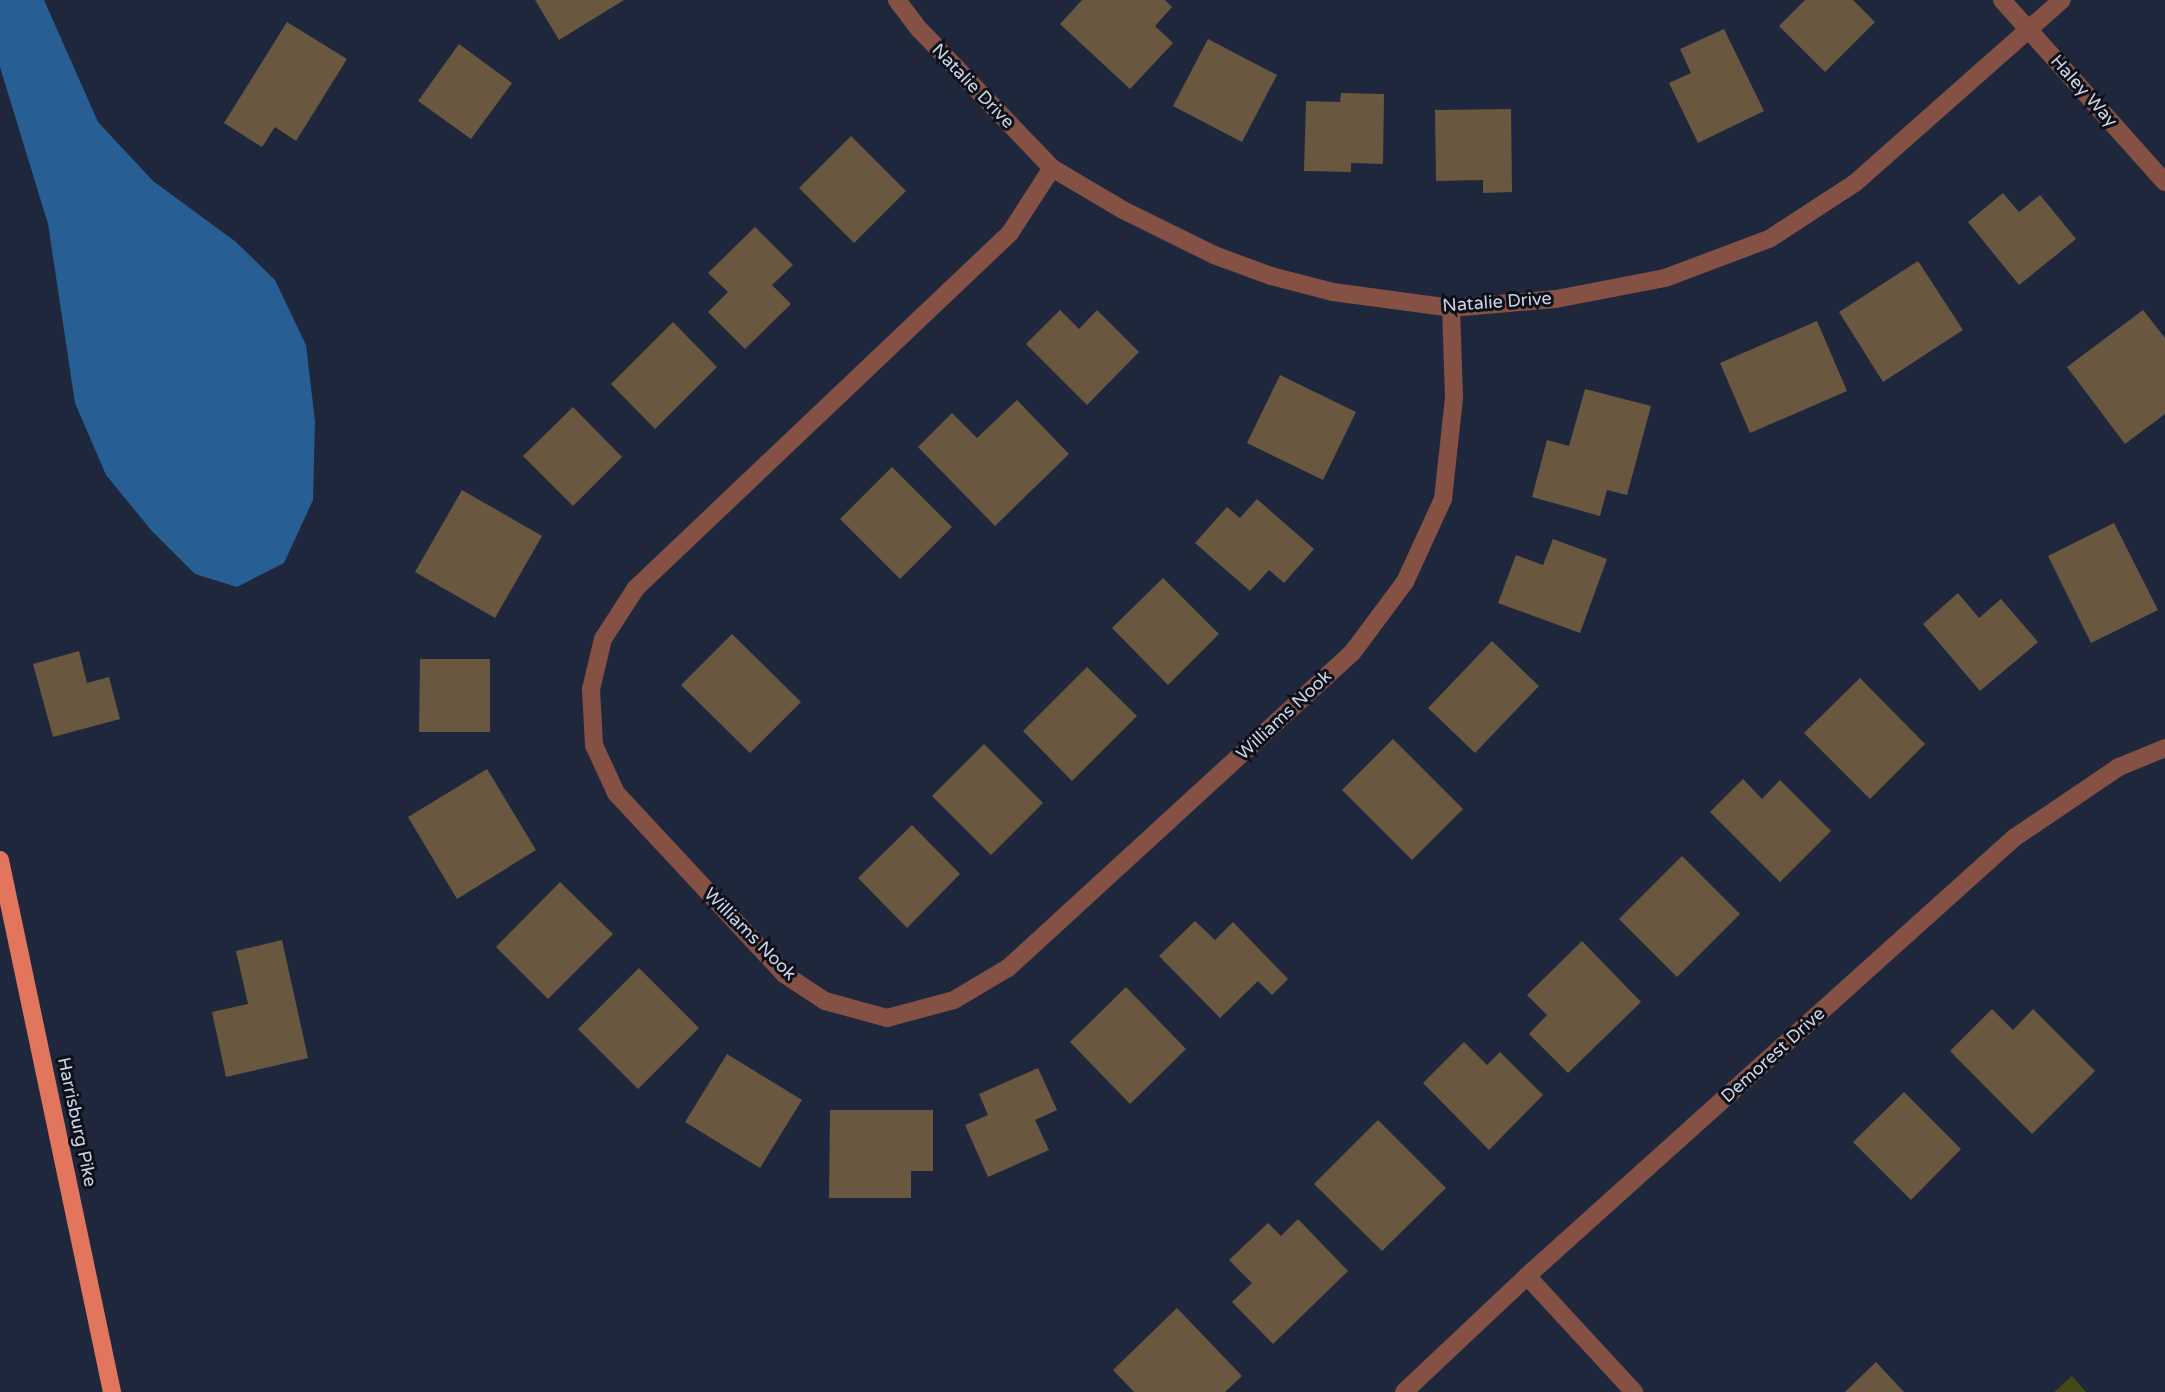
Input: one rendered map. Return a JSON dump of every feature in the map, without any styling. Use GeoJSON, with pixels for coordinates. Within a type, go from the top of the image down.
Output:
{"type":"FeatureCollection","features":[{"type":"Feature","properties":{"kind":"main road","name":"Harrisburg Pike"},"geometry":{"type":"LineString","coordinates":[[0,860],[112,1392]]}},
{"type":"Feature","properties":{"kind":"street","name":"Natalie Drive"},"geometry":{"type":"LineString","coordinates":[[897,0],[920,30],[1052,168],[1214,255],[1271,276],[1333,292],[1451,308],[1556,299],[1665,278],[1769,239],[1856,183],[2062,0]]}},
{"type":"Feature","properties":{"kind":"street","name":"Haley Way"},"geometry":{"type":"LineString","coordinates":[[2002,0],[2165,182]]}},
{"type":"Feature","properties":{"kind":"street","name":"Williams Nook"},"geometry":{"type":"LineString","coordinates":[[1052,168],[1010,233],[636,588],[603,639],[591,690],[594,745],[616,793],[784,974],[825,1001],[887,1018],[954,1000],[1008,968],[1352,653],[1405,582],[1443,499],[1454,397],[1451,308]]}},
{"type":"Feature","properties":{"kind":"street","name":"Demorest Drive"},"geometry":{"type":"LineString","coordinates":[[1404,1392],[1527,1276],[2014,838],[2119,767],[2165,748]]}},
{"type":"Feature","properties":{"kind":"street"},"geometry":{"type":"LineString","coordinates":[[1527,1276],[1634,1392]]}},
{"type":"Feature","properties":{"kind":"green space"},"geometry":{"type":"Polygon","coordinates":[[[2072,1376],[2086,1392],[2054,1392],[2072,1376]]]}},
{"type":"Feature","properties":{"kind":"water"},"geometry":{"type":"Polygon","coordinates":[[[0,0],[44,0],[98,122],[153,181],[236,242],[275,280],[306,345],[315,421],[313,500],[284,563],[237,587],[195,574],[151,530],[106,475],[75,403],[48,224],[0,67],[0,0]]]}},
{"type":"Feature","properties":{"kind":"building"},"geometry":{"type":"Polygon","coordinates":[[[535,0],[624,0],[559,40],[535,0]]]}},
{"type":"Feature","properties":{"kind":"building"},"geometry":{"type":"Polygon","coordinates":[[[1082,0],[1165,0],[1172,7],[1155,26],[1173,43],[1130,89],[1060,24],[1082,0]]]}},
{"type":"Feature","properties":{"kind":"building"},"geometry":{"type":"Polygon","coordinates":[[[1805,0],[1853,0],[1875,22],[1825,72],[1779,26],[1805,0]]]}},
{"type":"Feature","properties":{"kind":"building"},"geometry":{"type":"Polygon","coordinates":[[[287,22],[347,59],[296,141],[275,127],[262,147],[224,123],[287,22]]]}},
{"type":"Feature","properties":{"kind":"building"},"geometry":{"type":"Polygon","coordinates":[[[1724,29],[1764,111],[1698,143],[1669,83],[1691,73],[1680,49],[1724,29]]]}},
{"type":"Feature","properties":{"kind":"building"},"geometry":{"type":"Polygon","coordinates":[[[1208,39],[1277,75],[1242,142],[1173,106],[1208,39]]]}},
{"type":"Feature","properties":{"kind":"building"},"geometry":{"type":"Polygon","coordinates":[[[459,44],[512,83],[471,139],[418,101],[459,44]]]}},
{"type":"Feature","properties":{"kind":"building"},"geometry":{"type":"Polygon","coordinates":[[[1341,93],[1384,94],[1383,164],[1351,163],[1351,172],[1304,171],[1306,101],[1340,102],[1341,93]]]}},
{"type":"Feature","properties":{"kind":"building"},"geometry":{"type":"Polygon","coordinates":[[[1511,109],[1512,192],[1483,193],[1483,180],[1436,181],[1435,110],[1511,109]]]}},
{"type":"Feature","properties":{"kind":"building"},"geometry":{"type":"Polygon","coordinates":[[[851,136],[906,191],[854,243],[799,188],[851,136]]]}},
{"type":"Feature","properties":{"kind":"building"},"geometry":{"type":"Polygon","coordinates":[[[2003,193],[2019,212],[2040,195],[2076,239],[2019,285],[1968,222],[2003,193]]]}},
{"type":"Feature","properties":{"kind":"building"},"geometry":{"type":"Polygon","coordinates":[[[755,227],[793,265],[772,285],[791,304],[745,349],[708,312],[728,292],[708,273],[755,227]]]}},
{"type":"Feature","properties":{"kind":"building"},"geometry":{"type":"Polygon","coordinates":[[[1918,261],[1963,330],[1883,382],[1839,312],[1918,261]]]}},
{"type":"Feature","properties":{"kind":"building"},"geometry":{"type":"Polygon","coordinates":[[[1060,310],[1079,329],[1097,310],[1139,352],[1087,405],[1026,344],[1060,310]]]}},
{"type":"Feature","properties":{"kind":"building"},"geometry":{"type":"Polygon","coordinates":[[[2143,310],[2165,338],[2165,414],[2125,444],[2067,367],[2143,310]]]}},
{"type":"Feature","properties":{"kind":"building"},"geometry":{"type":"Polygon","coordinates":[[[1817,321],[1847,391],[1750,433],[1720,363],[1817,321]]]}},
{"type":"Feature","properties":{"kind":"building"},"geometry":{"type":"Polygon","coordinates":[[[673,322],[717,367],[655,429],[611,384],[673,322]]]}},
{"type":"Feature","properties":{"kind":"building"},"geometry":{"type":"Polygon","coordinates":[[[1280,375],[1356,412],[1323,480],[1247,443],[1280,375]]]}},
{"type":"Feature","properties":{"kind":"building"},"geometry":{"type":"Polygon","coordinates":[[[1585,389],[1651,406],[1627,495],[1607,490],[1600,516],[1532,497],[1547,440],[1569,446],[1585,389]]]}},
{"type":"Feature","properties":{"kind":"building"},"geometry":{"type":"Polygon","coordinates":[[[1017,400],[1069,454],[995,526],[918,447],[952,413],[977,438],[1017,400]]]}},
{"type":"Feature","properties":{"kind":"building"},"geometry":{"type":"Polygon","coordinates":[[[573,407],[622,457],[573,506],[523,456],[573,407]]]}},
{"type":"Feature","properties":{"kind":"building"},"geometry":{"type":"Polygon","coordinates":[[[892,467],[952,527],[900,579],[840,519],[892,467]]]}},
{"type":"Feature","properties":{"kind":"building"},"geometry":{"type":"Polygon","coordinates":[[[462,490],[542,536],[495,618],[415,572],[462,490]]]}},
{"type":"Feature","properties":{"kind":"building"},"geometry":{"type":"Polygon","coordinates":[[[1257,499],[1314,549],[1284,583],[1269,570],[1250,591],[1195,543],[1227,507],[1240,518],[1257,499]]]}},
{"type":"Feature","properties":{"kind":"building"},"geometry":{"type":"Polygon","coordinates":[[[2114,523],[2158,610],[2091,643],[2048,556],[2114,523]]]}},
{"type":"Feature","properties":{"kind":"building"},"geometry":{"type":"Polygon","coordinates":[[[1553,539],[1607,559],[1580,633],[1498,603],[1516,555],[1543,565],[1553,539]]]}},
{"type":"Feature","properties":{"kind":"building"},"geometry":{"type":"Polygon","coordinates":[[[1163,578],[1219,634],[1168,685],[1112,628],[1163,578]]]}},
{"type":"Feature","properties":{"kind":"building"},"geometry":{"type":"Polygon","coordinates":[[[1958,593],[1979,618],[2001,599],[2038,642],[1980,691],[1923,624],[1958,593]]]}},
{"type":"Feature","properties":{"kind":"building"},"geometry":{"type":"Polygon","coordinates":[[[732,634],[801,702],[750,753],[681,685],[732,634]]]}},
{"type":"Feature","properties":{"kind":"building"},"geometry":{"type":"Polygon","coordinates":[[[1492,641],[1539,686],[1475,753],[1428,708],[1492,641]]]}},
{"type":"Feature","properties":{"kind":"building"},"geometry":{"type":"Polygon","coordinates":[[[79,651],[87,683],[109,677],[120,719],[53,737],[33,664],[79,651]]]}},
{"type":"Feature","properties":{"kind":"building"},"geometry":{"type":"Polygon","coordinates":[[[420,659],[490,659],[490,732],[419,732],[420,659]]]}},
{"type":"Feature","properties":{"kind":"building"},"geometry":{"type":"Polygon","coordinates":[[[1087,667],[1137,716],[1072,781],[1023,731],[1087,667]]]}},
{"type":"Feature","properties":{"kind":"building"},"geometry":{"type":"Polygon","coordinates":[[[1860,678],[1925,744],[1870,799],[1804,733],[1860,678]]]}},
{"type":"Feature","properties":{"kind":"building"},"geometry":{"type":"Polygon","coordinates":[[[1393,739],[1463,809],[1412,860],[1342,790],[1393,739]]]}},
{"type":"Feature","properties":{"kind":"building"},"geometry":{"type":"Polygon","coordinates":[[[984,744],[1043,803],[991,855],[932,796],[984,744]]]}},
{"type":"Feature","properties":{"kind":"building"},"geometry":{"type":"Polygon","coordinates":[[[487,769],[536,850],[457,899],[408,817],[487,769]]]}},
{"type":"Feature","properties":{"kind":"building"},"geometry":{"type":"Polygon","coordinates":[[[1743,779],[1762,799],[1780,780],[1831,831],[1780,882],[1710,812],[1743,779]]]}},
{"type":"Feature","properties":{"kind":"building"},"geometry":{"type":"Polygon","coordinates":[[[912,825],[960,874],[907,928],[858,878],[912,825]]]}},
{"type":"Feature","properties":{"kind":"building"},"geometry":{"type":"Polygon","coordinates":[[[1682,856],[1740,914],[1677,977],[1619,919],[1682,856]]]}},
{"type":"Feature","properties":{"kind":"building"},"geometry":{"type":"Polygon","coordinates":[[[560,882],[613,934],[548,999],[496,947],[560,882]]]}},
{"type":"Feature","properties":{"kind":"building"},"geometry":{"type":"Polygon","coordinates":[[[1195,921],[1215,940],[1233,922],[1288,979],[1272,995],[1258,981],[1220,1018],[1159,956],[1195,921]]]}},
{"type":"Feature","properties":{"kind":"building"},"geometry":{"type":"Polygon","coordinates":[[[282,940],[308,1058],[226,1077],[212,1012],[248,1004],[236,951],[282,940]]]}},
{"type":"Feature","properties":{"kind":"building"},"geometry":{"type":"Polygon","coordinates":[[[1582,941],[1641,1002],[1568,1073],[1529,1034],[1547,1015],[1527,995],[1582,941]]]}},
{"type":"Feature","properties":{"kind":"building"},"geometry":{"type":"Polygon","coordinates":[[[639,968],[699,1028],[638,1089],[578,1029],[639,968]]]}},
{"type":"Feature","properties":{"kind":"building"},"geometry":{"type":"Polygon","coordinates":[[[1126,987],[1186,1049],[1130,1104],[1070,1042],[1126,987]]]}},
{"type":"Feature","properties":{"kind":"building"},"geometry":{"type":"Polygon","coordinates":[[[1992,1009],[2013,1030],[2033,1009],[2095,1071],[2032,1134],[1950,1051],[1992,1009]]]}},
{"type":"Feature","properties":{"kind":"building"},"geometry":{"type":"Polygon","coordinates":[[[1464,1042],[1487,1065],[1500,1052],[1543,1095],[1489,1150],[1423,1083],[1464,1042]]]}},
{"type":"Feature","properties":{"kind":"building"},"geometry":{"type":"Polygon","coordinates":[[[727,1054],[802,1100],[760,1168],[685,1122],[727,1054]]]}},
{"type":"Feature","properties":{"kind":"building"},"geometry":{"type":"Polygon","coordinates":[[[1038,1068],[1057,1110],[1035,1120],[1049,1150],[988,1177],[965,1125],[988,1115],[979,1094],[1038,1068]]]}},
{"type":"Feature","properties":{"kind":"building"},"geometry":{"type":"Polygon","coordinates":[[[1904,1092],[1961,1149],[1911,1200],[1853,1142],[1904,1092]]]}},
{"type":"Feature","properties":{"kind":"building"},"geometry":{"type":"Polygon","coordinates":[[[830,1110],[933,1110],[933,1171],[911,1171],[911,1198],[829,1198],[830,1110]]]}},
{"type":"Feature","properties":{"kind":"building"},"geometry":{"type":"Polygon","coordinates":[[[1378,1120],[1446,1188],[1382,1251],[1314,1184],[1378,1120]]]}},
{"type":"Feature","properties":{"kind":"building"},"geometry":{"type":"Polygon","coordinates":[[[1298,1219],[1348,1271],[1273,1344],[1232,1302],[1252,1283],[1229,1260],[1268,1223],[1281,1236],[1298,1219]]]}},
{"type":"Feature","properties":{"kind":"building"},"geometry":{"type":"Polygon","coordinates":[[[1177,1308],[1242,1376],[1225,1392],[1134,1392],[1113,1370],[1177,1308]]]}},
{"type":"Feature","properties":{"kind":"building"},"geometry":{"type":"Polygon","coordinates":[[[1876,1362],[1904,1392],[1845,1392],[1876,1362]]]}}]}
